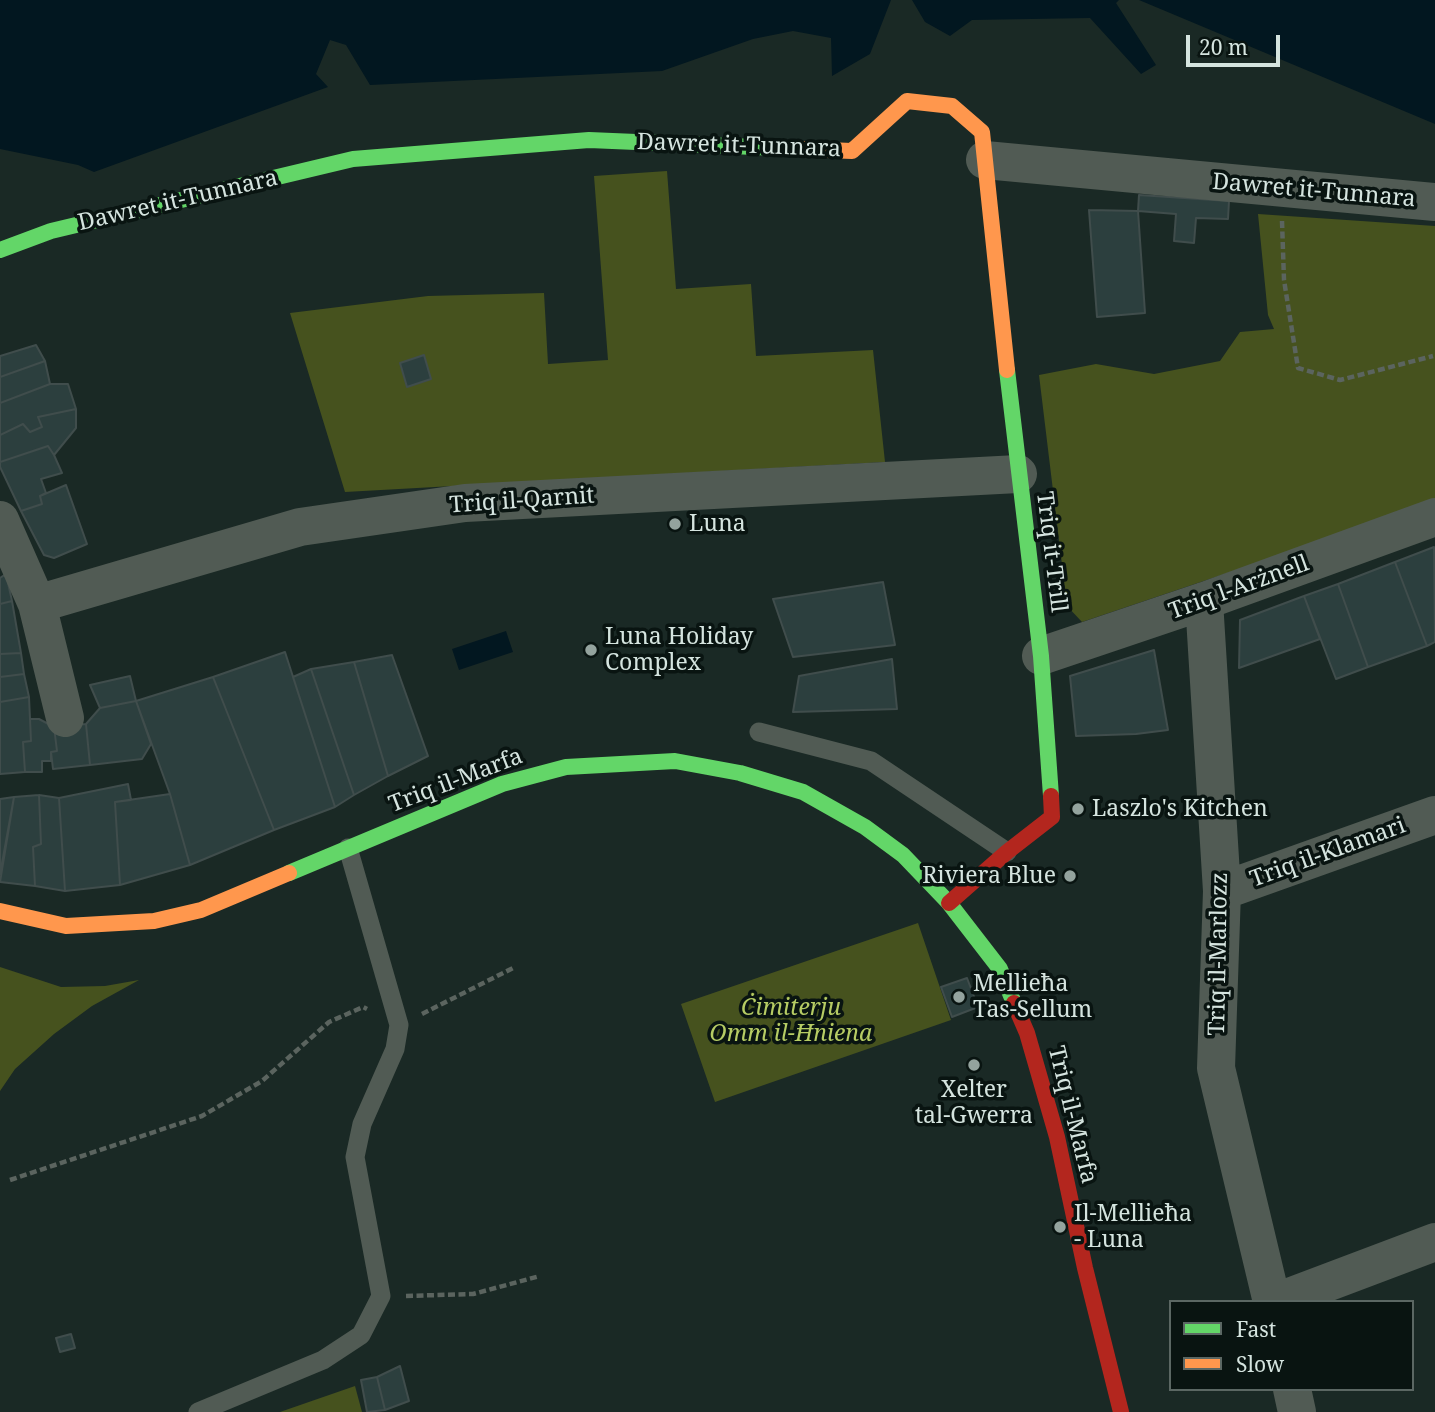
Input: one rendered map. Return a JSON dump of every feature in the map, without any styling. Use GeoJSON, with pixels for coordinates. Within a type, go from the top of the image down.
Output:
{"type":"FeatureCollection","features":[{"type":"Feature","properties":{"kind":"street","name":"Dawret it-Tunnara"},"geometry":{"type":"LineString","coordinates":[[0,250],[51,231],[353,159],[589,140],[852,151],[907,101],[952,106],[982,132],[985,160],[1435,202]]}},
{"type":"Feature","properties":{"kind":"street","name":"Triq it-Trill"},"geometry":{"type":"LineString","coordinates":[[949,903],[1052,817],[1041,656],[1018,474],[985,160]]}},
{"type":"Feature","properties":{"kind":"street","name":"Triq il-Qarnit"},"geometry":{"type":"LineString","coordinates":[[37,604],[300,527],[465,503],[1018,474]]}},
{"type":"Feature","properties":{"kind":"street","name":"Triq l-Arżnell"},"geometry":{"type":"LineString","coordinates":[[1041,656],[1204,601],[1435,517]]}},
{"type":"Feature","properties":{"kind":"street"},"geometry":{"type":"LineString","coordinates":[[0,520],[37,604],[65,718]]}},
{"type":"Feature","properties":{"kind":"street","name":"Triq il-Marlozz"},"geometry":{"type":"LineString","coordinates":[[1204,601],[1222,891],[1216,1068],[1274,1300]]}},
{"type":"Feature","properties":{"kind":"street","name":"Triq il-Marfa"},"geometry":{"type":"LineString","coordinates":[[0,911],[66,926],[154,921],[201,910],[502,784],[566,767],[675,761],[740,774],[803,792],[865,827],[903,855],[949,903],[1000,969],[1027,1033],[1057,1137],[1085,1268],[1121,1412]]}},
{"type":"Feature","properties":{"kind":"street","name":"Triq il-Klamari"},"geometry":{"type":"LineString","coordinates":[[1222,891],[1435,815]]}},
{"type":"Feature","properties":{"kind":"street"},"geometry":{"type":"LineString","coordinates":[[1279,1300],[1435,1242]]}},
{"type":"Feature","properties":{"kind":"street"},"geometry":{"type":"LineString","coordinates":[[1292,1391],[1297,1412]]}},
{"type":"Feature","properties":{"kind":"lane"},"geometry":{"type":"LineString","coordinates":[[759,732],[871,761],[1007,852]]}},
{"type":"Feature","properties":{"kind":"lane"},"geometry":{"type":"LineString","coordinates":[[198,1412],[323,1360],[361,1335],[381,1296],[355,1157],[362,1124],[395,1049],[399,1025],[348,848]]}},
{"type":"Feature","properties":{"kind":"path"},"geometry":{"type":"LineString","coordinates":[[1281,188],[1284,279],[1298,368],[1340,380],[1433,356]]}},
{"type":"Feature","properties":{"kind":"path"},"geometry":{"type":"LineString","coordinates":[[10,1180],[202,1116],[262,1081],[329,1022],[363,1007],[399,1025],[515,967]]}},
{"type":"Feature","properties":{"kind":"path"},"geometry":{"type":"LineString","coordinates":[[381,1296],[473,1294],[540,1276]]}},
{"type":"Feature","properties":{"kind":"green space"},"geometry":{"type":"Polygon","coordinates":[[[667,171],[676,289],[751,284],[756,356],[873,350],[885,462],[345,492],[290,313],[428,296],[544,293],[548,364],[608,360],[594,176],[667,171]]]}},
{"type":"Feature","properties":{"kind":"green space"},"geometry":{"type":"Polygon","coordinates":[[[1258,214],[1435,226],[1435,503],[1082,622],[1067,606],[1039,375],[1096,364],[1154,374],[1220,361],[1240,332],[1274,329],[1268,315],[1258,214]]]}},
{"type":"Feature","properties":{"kind":"green space","name":"Ċimiterju Omm il-Ħniena"},"geometry":{"type":"Polygon","coordinates":[[[918,923],[951,1020],[715,1102],[681,1004],[918,923]]]}},
{"type":"Feature","properties":{"kind":"green space"},"geometry":{"type":"Polygon","coordinates":[[[0,967],[61,987],[105,986],[139,980],[92,1006],[54,1034],[15,1069],[0,1091],[0,967]]]}},
{"type":"Feature","properties":{"kind":"green space"},"geometry":{"type":"Polygon","coordinates":[[[355,1386],[362,1412],[280,1412],[355,1386]]]}},
{"type":"Feature","properties":{"kind":"water"},"geometry":{"type":"Polygon","coordinates":[[[0,0],[891,0],[870,54],[832,76],[831,38],[793,31],[753,39],[662,71],[370,85],[346,45],[330,40],[316,74],[328,87],[94,172],[78,165],[0,149],[0,0]]]}},
{"type":"Feature","properties":{"kind":"water"},"geometry":{"type":"Polygon","coordinates":[[[912,0],[1119,0],[1116,3],[1156,65],[1141,74],[1090,18],[972,20],[950,36],[925,22],[912,0]]]}},
{"type":"Feature","properties":{"kind":"water"},"geometry":{"type":"Polygon","coordinates":[[[1139,0],[1435,0],[1435,124],[1139,0]]]}},
{"type":"Feature","properties":{"kind":"water"},"geometry":{"type":"Polygon","coordinates":[[[506,631],[513,652],[459,670],[452,649],[506,631]]]}},
{"type":"Feature","properties":{"kind":"building"},"geometry":{"type":"Polygon","coordinates":[[[1139,195],[1229,201],[1228,219],[1196,218],[1194,243],[1174,241],[1176,214],[1138,211],[1139,195]]]}},
{"type":"Feature","properties":{"kind":"building"},"geometry":{"type":"Polygon","coordinates":[[[1089,210],[1138,211],[1145,313],[1097,317],[1089,210]]]}},
{"type":"Feature","properties":{"kind":"building"},"geometry":{"type":"Polygon","coordinates":[[[36,345],[45,361],[0,377],[0,356],[36,345]]]}},
{"type":"Feature","properties":{"kind":"building"},"geometry":{"type":"Polygon","coordinates":[[[424,355],[431,379],[407,387],[400,363],[424,355]]]}},
{"type":"Feature","properties":{"kind":"building"},"geometry":{"type":"Polygon","coordinates":[[[45,361],[50,384],[0,403],[0,377],[45,361]]]}},
{"type":"Feature","properties":{"kind":"building"},"geometry":{"type":"Polygon","coordinates":[[[50,384],[68,384],[76,409],[38,417],[42,427],[30,432],[23,424],[0,435],[0,403],[50,384]]]}},
{"type":"Feature","properties":{"kind":"building"},"geometry":{"type":"Polygon","coordinates":[[[76,409],[76,428],[54,455],[48,446],[0,462],[0,435],[23,424],[30,432],[42,427],[38,417],[76,409]]]}},
{"type":"Feature","properties":{"kind":"building"},"geometry":{"type":"Polygon","coordinates":[[[48,446],[62,473],[41,479],[46,493],[40,496],[42,504],[21,511],[0,462],[48,446]]]}},
{"type":"Feature","properties":{"kind":"building"},"geometry":{"type":"Polygon","coordinates":[[[66,485],[87,544],[54,558],[44,555],[21,511],[42,504],[40,496],[66,485]]]}},
{"type":"Feature","properties":{"kind":"building"},"geometry":{"type":"Polygon","coordinates":[[[1434,547],[1435,642],[1427,646],[1395,562],[1434,547]]]}},
{"type":"Feature","properties":{"kind":"building"},"geometry":{"type":"Polygon","coordinates":[[[1395,562],[1427,646],[1368,667],[1338,584],[1395,562]]]}},
{"type":"Feature","properties":{"kind":"building"},"geometry":{"type":"Polygon","coordinates":[[[6,574],[12,601],[0,604],[0,578],[6,574]]]}},
{"type":"Feature","properties":{"kind":"building"},"geometry":{"type":"Polygon","coordinates":[[[883,582],[895,645],[793,657],[773,599],[883,582]]]}},
{"type":"Feature","properties":{"kind":"building"},"geometry":{"type":"Polygon","coordinates":[[[1338,584],[1368,667],[1336,679],[1304,596],[1338,584]]]}},
{"type":"Feature","properties":{"kind":"building"},"geometry":{"type":"Polygon","coordinates":[[[1304,596],[1320,639],[1239,668],[1240,620],[1304,596]]]}},
{"type":"Feature","properties":{"kind":"building"},"geometry":{"type":"Polygon","coordinates":[[[12,601],[21,653],[0,654],[0,604],[12,601]]]}},
{"type":"Feature","properties":{"kind":"building"},"geometry":{"type":"Polygon","coordinates":[[[1154,650],[1168,730],[1076,736],[1070,676],[1154,650]]]}},
{"type":"Feature","properties":{"kind":"building"},"geometry":{"type":"Polygon","coordinates":[[[285,652],[335,807],[274,830],[213,677],[285,652]]]}},
{"type":"Feature","properties":{"kind":"building"},"geometry":{"type":"Polygon","coordinates":[[[21,653],[24,674],[0,677],[0,654],[21,653]]]}},
{"type":"Feature","properties":{"kind":"building"},"geometry":{"type":"Polygon","coordinates":[[[392,655],[428,756],[388,776],[354,662],[392,655]]]}},
{"type":"Feature","properties":{"kind":"building"},"geometry":{"type":"Polygon","coordinates":[[[892,659],[897,709],[793,712],[799,676],[892,659]]]}},
{"type":"Feature","properties":{"kind":"building"},"geometry":{"type":"Polygon","coordinates":[[[354,662],[388,776],[354,795],[311,669],[354,662]]]}},
{"type":"Feature","properties":{"kind":"building"},"geometry":{"type":"Polygon","coordinates":[[[311,669],[354,795],[335,807],[293,677],[311,669]]]}},
{"type":"Feature","properties":{"kind":"building"},"geometry":{"type":"Polygon","coordinates":[[[24,674],[29,697],[0,702],[0,677],[24,674]]]}},
{"type":"Feature","properties":{"kind":"building"},"geometry":{"type":"Polygon","coordinates":[[[130,676],[136,701],[100,708],[90,685],[130,676]]]}},
{"type":"Feature","properties":{"kind":"building"},"geometry":{"type":"Polygon","coordinates":[[[213,677],[274,830],[190,865],[170,794],[136,701],[213,677]]]}},
{"type":"Feature","properties":{"kind":"building"},"geometry":{"type":"Polygon","coordinates":[[[29,697],[31,741],[23,742],[25,772],[0,774],[0,702],[29,697]]]}},
{"type":"Feature","properties":{"kind":"building"},"geometry":{"type":"Polygon","coordinates":[[[136,701],[151,744],[142,759],[90,765],[86,724],[100,708],[136,701]]]}},
{"type":"Feature","properties":{"kind":"building"},"geometry":{"type":"Polygon","coordinates":[[[30,719],[39,719],[54,727],[57,751],[51,752],[51,761],[42,761],[42,772],[25,772],[23,742],[31,741],[30,719]]]}},
{"type":"Feature","properties":{"kind":"building"},"geometry":{"type":"Polygon","coordinates":[[[86,724],[90,765],[53,769],[51,752],[57,751],[54,727],[86,724]]]}},
{"type":"Feature","properties":{"kind":"building"},"geometry":{"type":"Polygon","coordinates":[[[128,784],[131,800],[115,802],[120,885],[65,891],[59,798],[128,784]]]}},
{"type":"Feature","properties":{"kind":"building"},"geometry":{"type":"Polygon","coordinates":[[[170,794],[190,865],[120,885],[115,802],[170,794]]]}},
{"type":"Feature","properties":{"kind":"building"},"geometry":{"type":"Polygon","coordinates":[[[39,795],[41,844],[33,847],[35,886],[0,882],[14,797],[39,795]]]}},
{"type":"Feature","properties":{"kind":"building"},"geometry":{"type":"Polygon","coordinates":[[[39,795],[59,798],[65,891],[35,886],[33,847],[41,844],[39,795]]]}},
{"type":"Feature","properties":{"kind":"building"},"geometry":{"type":"Polygon","coordinates":[[[14,797],[0,874],[0,799],[14,797]]]}},
{"type":"Feature","properties":{"kind":"building","name":"Mellieħa Tas-Sellum"},"geometry":{"type":"Polygon","coordinates":[[[967,978],[978,1007],[952,1017],[941,987],[967,978]]]}},
{"type":"Feature","properties":{"kind":"building"},"geometry":{"type":"Polygon","coordinates":[[[71,1334],[75,1348],[60,1352],[56,1338],[71,1334]]]}},
{"type":"Feature","properties":{"kind":"building"},"geometry":{"type":"Polygon","coordinates":[[[400,1366],[409,1401],[385,1410],[377,1377],[400,1366]]]}},
{"type":"Feature","properties":{"kind":"building"},"geometry":{"type":"Polygon","coordinates":[[[377,1377],[385,1410],[367,1412],[361,1380],[377,1377]]]}},
{"type":"Feature","properties":{"kind":"traffic: fast"},"geometry":{"type":"LineString","coordinates":[[0,250],[51,231],[353,159],[589,140],[778,148]]}},
{"type":"Feature","properties":{"kind":"traffic: fast"},"geometry":{"type":"LineString","coordinates":[[1007,370],[1041,656],[1051,796]]}},
{"type":"Feature","properties":{"kind":"traffic: fast"},"geometry":{"type":"LineString","coordinates":[[289,873],[502,784],[566,767],[675,761],[740,773],[803,792],[865,827],[903,855],[949,903],[1000,969],[1014,1003]]}},
{"type":"Feature","properties":{"kind":"traffic: slow"},"geometry":{"type":"LineString","coordinates":[[778,148],[852,151],[907,101],[952,106],[982,132],[1007,370]]}},
{"type":"Feature","properties":{"kind":"traffic: slow"},"geometry":{"type":"LineString","coordinates":[[0,911],[66,926],[154,921],[201,910],[289,873]]}},
{"type":"Feature","properties":{"kind":"traffic: jam"},"geometry":{"type":"LineString","coordinates":[[949,903],[1052,817],[1051,796]]}},
{"type":"Feature","properties":{"kind":"traffic: jam"},"geometry":{"type":"LineString","coordinates":[[1014,1003],[1027,1033],[1057,1137],[1085,1268],[1121,1412]]}},
{"type":"Feature","properties":{"kind":"place","name":"Luna"},"geometry":{"type":"Point","coordinates":[675,524]}},
{"type":"Feature","properties":{"kind":"place","name":"Luna Holiday Complex"},"geometry":{"type":"Point","coordinates":[591,650]}},
{"type":"Feature","properties":{"kind":"place","name":"Laszlo's Kitchen"},"geometry":{"type":"Point","coordinates":[1078,809]}},
{"type":"Feature","properties":{"kind":"place","name":"Riviera Blue"},"geometry":{"type":"Point","coordinates":[1070,876]}},
{"type":"Feature","properties":{"kind":"place","name":"Mellieħa Tas-Sellum"},"geometry":{"type":"Point","coordinates":[959,997]}},
{"type":"Feature","properties":{"kind":"place","name":"Xelter tal-Gwerra"},"geometry":{"type":"Point","coordinates":[974,1065]}},
{"type":"Feature","properties":{"kind":"place","name":"Il-Mellieħa - Luna"},"geometry":{"type":"Point","coordinates":[1060,1227]}}]}
